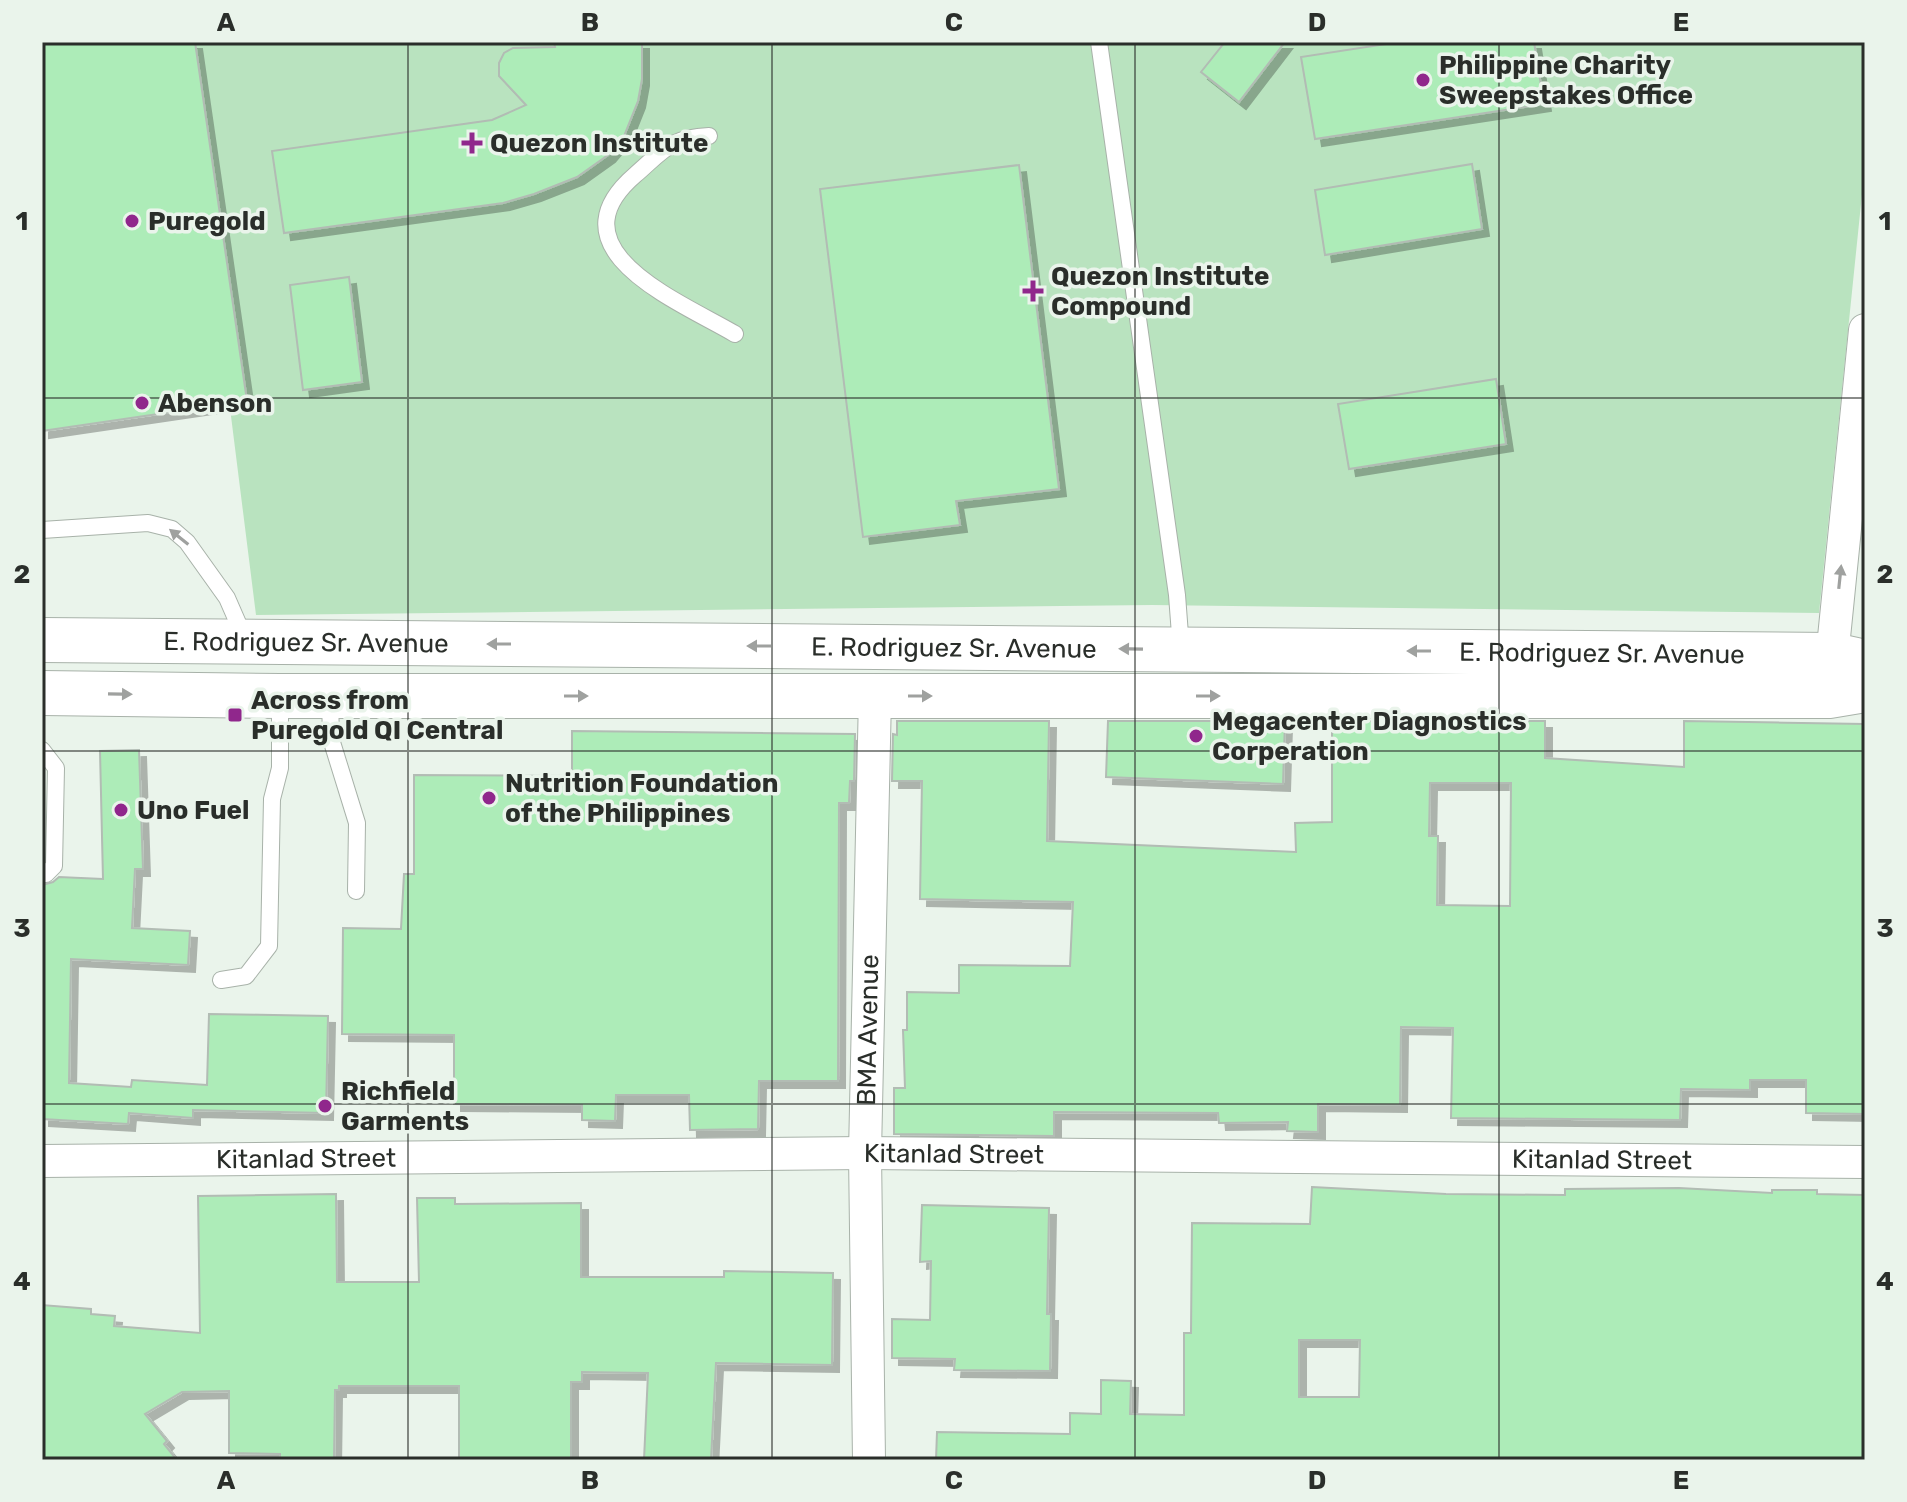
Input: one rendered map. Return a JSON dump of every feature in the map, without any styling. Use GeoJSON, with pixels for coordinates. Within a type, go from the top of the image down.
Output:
{"type":"FeatureCollection","features":[{"type":"Feature","properties":{"kind":"main road","name":"E. Rodriguez Sr. Avenue"},"geometry":{"type":"LineString","coordinates":[[42,640],[1182,650],[1848,676]]}},
{"type":"Feature","properties":{"kind":"main road","name":"E. Rodriguez Sr. Avenue"},"geometry":{"type":"LineString","coordinates":[[42,693],[875,696],[1848,676]]}},
{"type":"Feature","properties":{"kind":"street"},"geometry":{"type":"LineString","coordinates":[[1848,676],[1865,330]]}},
{"type":"Feature","properties":{"kind":"street","name":"BMA Avenue"},"geometry":{"type":"LineString","coordinates":[[869,1460],[865,1153],[875,696]]}},
{"type":"Feature","properties":{"kind":"street","name":"Kitanlad Street"},"geometry":{"type":"LineString","coordinates":[[42,1161],[865,1153],[1865,1162]]}},
{"type":"Feature","properties":{"kind":"lane"},"geometry":{"type":"LineString","coordinates":[[1099,42],[1177,595],[1182,650]]}},
{"type":"Feature","properties":{"kind":"lane"},"geometry":{"type":"LineString","coordinates":[[709,136],[674,141],[617,190],[607,220],[610,247],[631,273],[735,334]]}},
{"type":"Feature","properties":{"kind":"lane"},"geometry":{"type":"LineString","coordinates":[[42,530],[148,523],[172,529],[187,542],[227,598],[245,641]]}},
{"type":"Feature","properties":{"kind":"lane"},"geometry":{"type":"LineString","coordinates":[[221,980],[246,976],[269,946],[272,799],[280,768],[280,696]]}},
{"type":"Feature","properties":{"kind":"lane"},"geometry":{"type":"LineString","coordinates":[[330,696],[331,739],[357,823],[356,891]]}},
{"type":"Feature","properties":{"kind":"lane"},"geometry":{"type":"LineString","coordinates":[[42,750],[56,768],[54,866],[42,874]]}},
{"type":"Feature","properties":{"kind":"green space","name":"Quezon Institute Compound"},"geometry":{"type":"Polygon","coordinates":[[[184,42],[1865,42],[1865,165],[1819,613],[1152,605],[256,615],[184,42]]]}},
{"type":"Feature","properties":{"kind":"building","name":"Puregold"},"geometry":{"type":"Polygon","coordinates":[[[42,42],[195,42],[247,401],[42,431],[42,42]]]}},
{"type":"Feature","properties":{"kind":"building","name":"Quezon Institute"},"geometry":{"type":"Polygon","coordinates":[[[554,42],[642,42],[642,79],[638,101],[624,136],[608,155],[577,177],[503,203],[284,233],[272,151],[492,120],[526,105],[499,76],[499,63],[504,53],[513,48],[555,47],[554,42]]]}},
{"type":"Feature","properties":{"kind":"building"},"geometry":{"type":"Polygon","coordinates":[[[1225,42],[1285,42],[1239,102],[1201,72],[1225,42]]]}},
{"type":"Feature","properties":{"kind":"building","name":"Philippine Charity Sweepstakes Office"},"geometry":{"type":"Polygon","coordinates":[[[1399,42],[1534,42],[1544,104],[1315,139],[1301,57],[1399,42]]]}},
{"type":"Feature","properties":{"kind":"building"},"geometry":{"type":"Polygon","coordinates":[[[1472,164],[1482,229],[1325,255],[1315,190],[1472,164]]]}},
{"type":"Feature","properties":{"kind":"building"},"geometry":{"type":"Polygon","coordinates":[[[1019,165],[1059,489],[956,501],[960,525],[863,537],[820,189],[1019,165]]]}},
{"type":"Feature","properties":{"kind":"building"},"geometry":{"type":"Polygon","coordinates":[[[349,277],[362,382],[303,390],[290,285],[349,277]]]}},
{"type":"Feature","properties":{"kind":"building"},"geometry":{"type":"Polygon","coordinates":[[[1496,379],[1506,444],[1349,469],[1338,404],[1496,379]]]}},
{"type":"Feature","properties":{"kind":"building"},"geometry":{"type":"Polygon","coordinates":[[[897,721],[1049,721],[1047,841],[1296,852],[1295,823],[1332,822],[1332,721],[1545,721],[1545,758],[1684,767],[1684,721],[1865,724],[1865,1114],[1806,1113],[1806,1080],[1750,1080],[1750,1090],[1681,1089],[1680,1120],[1451,1118],[1453,1028],[1401,1027],[1400,1105],[1318,1104],[1318,1132],[1287,1131],[1288,1122],[1219,1123],[1218,1113],[1054,1112],[1054,1136],[894,1134],[894,1088],[905,1088],[903,1030],[907,1030],[907,992],[959,993],[959,965],[1070,966],[1073,902],[920,899],[922,781],[892,781],[893,734],[897,735],[897,721]],[[1430,783],[1429,836],[1438,836],[1437,905],[1510,906],[1511,783],[1430,783]]]}},
{"type":"Feature","properties":{"kind":"building","name":"Megacenter Diagnostics Corperation"},"geometry":{"type":"Polygon","coordinates":[[[1108,721],[1285,721],[1283,784],[1106,777],[1108,721]]]}},
{"type":"Feature","properties":{"kind":"building"},"geometry":{"type":"Polygon","coordinates":[[[572,731],[855,734],[854,781],[850,781],[849,803],[839,803],[838,1081],[759,1081],[758,1129],[690,1130],[689,1095],[616,1095],[615,1121],[582,1120],[582,1105],[454,1104],[454,1035],[342,1034],[343,928],[401,929],[404,874],[414,874],[414,775],[572,776],[572,731]]]}},
{"type":"Feature","properties":{"kind":"building"},"geometry":{"type":"Polygon","coordinates":[[[139,750],[143,869],[135,869],[132,928],[190,931],[188,965],[71,959],[69,1083],[131,1087],[132,1080],[207,1085],[209,1014],[328,1016],[326,1113],[193,1110],[193,1118],[129,1113],[128,1124],[42,1119],[42,885],[59,877],[103,879],[100,751],[139,750]]]}},
{"type":"Feature","properties":{"kind":"building"},"geometry":{"type":"Polygon","coordinates":[[[1312,1187],[1446,1194],[1565,1195],[1565,1189],[1679,1188],[1772,1193],[1772,1190],[1817,1190],[1817,1194],[1865,1195],[1865,1460],[936,1460],[937,1432],[1070,1434],[1070,1413],[1101,1414],[1101,1380],[1131,1381],[1130,1414],[1184,1415],[1184,1333],[1191,1333],[1192,1223],[1310,1224],[1312,1187]],[[1299,1340],[1299,1397],[1359,1397],[1360,1340],[1299,1340]]]}},
{"type":"Feature","properties":{"kind":"building"},"geometry":{"type":"Polygon","coordinates":[[[336,1194],[337,1282],[419,1282],[417,1198],[455,1198],[455,1204],[581,1203],[581,1277],[724,1277],[724,1271],[833,1273],[832,1365],[716,1363],[711,1460],[644,1460],[648,1373],[582,1372],[582,1382],[571,1382],[571,1460],[459,1460],[459,1386],[339,1386],[339,1390],[335,1390],[334,1460],[280,1460],[280,1454],[229,1453],[229,1391],[182,1392],[145,1414],[167,1441],[164,1444],[177,1460],[42,1460],[42,1305],[91,1309],[91,1314],[115,1316],[114,1326],[200,1333],[198,1196],[336,1194]]]}},
{"type":"Feature","properties":{"kind":"building"},"geometry":{"type":"Polygon","coordinates":[[[922,1205],[1049,1208],[1047,1314],[1051,1314],[1050,1371],[954,1370],[955,1359],[892,1358],[892,1319],[930,1320],[931,1261],[920,1262],[922,1205]]]}},
{"type":"Feature","properties":{"kind":"place","name":"Philippine Charity Sweepstakes Office"},"geometry":{"type":"Point","coordinates":[1423,80]}},
{"type":"Feature","properties":{"kind":"place","name":"Quezon Institute"},"geometry":{"type":"Point","coordinates":[472,143]}},
{"type":"Feature","properties":{"kind":"place","name":"Puregold"},"geometry":{"type":"Point","coordinates":[132,221]}},
{"type":"Feature","properties":{"kind":"place","name":"Quezon Institute Compound"},"geometry":{"type":"Point","coordinates":[1033,291]}},
{"type":"Feature","properties":{"kind":"place","name":"Abenson"},"geometry":{"type":"Point","coordinates":[142,403]}},
{"type":"Feature","properties":{"kind":"place","name":"Across from Puregold QI Central"},"geometry":{"type":"Point","coordinates":[235,715]}},
{"type":"Feature","properties":{"kind":"place","name":"Megacenter Diagnostics Corperation"},"geometry":{"type":"Point","coordinates":[1196,736]}},
{"type":"Feature","properties":{"kind":"place","name":"Nutrition Foundation of the Philippines"},"geometry":{"type":"Point","coordinates":[489,798]}},
{"type":"Feature","properties":{"kind":"place","name":"Uno Fuel"},"geometry":{"type":"Point","coordinates":[121,810]}},
{"type":"Feature","properties":{"kind":"place","name":"Richfield Garments"},"geometry":{"type":"Point","coordinates":[325,1106]}}]}
